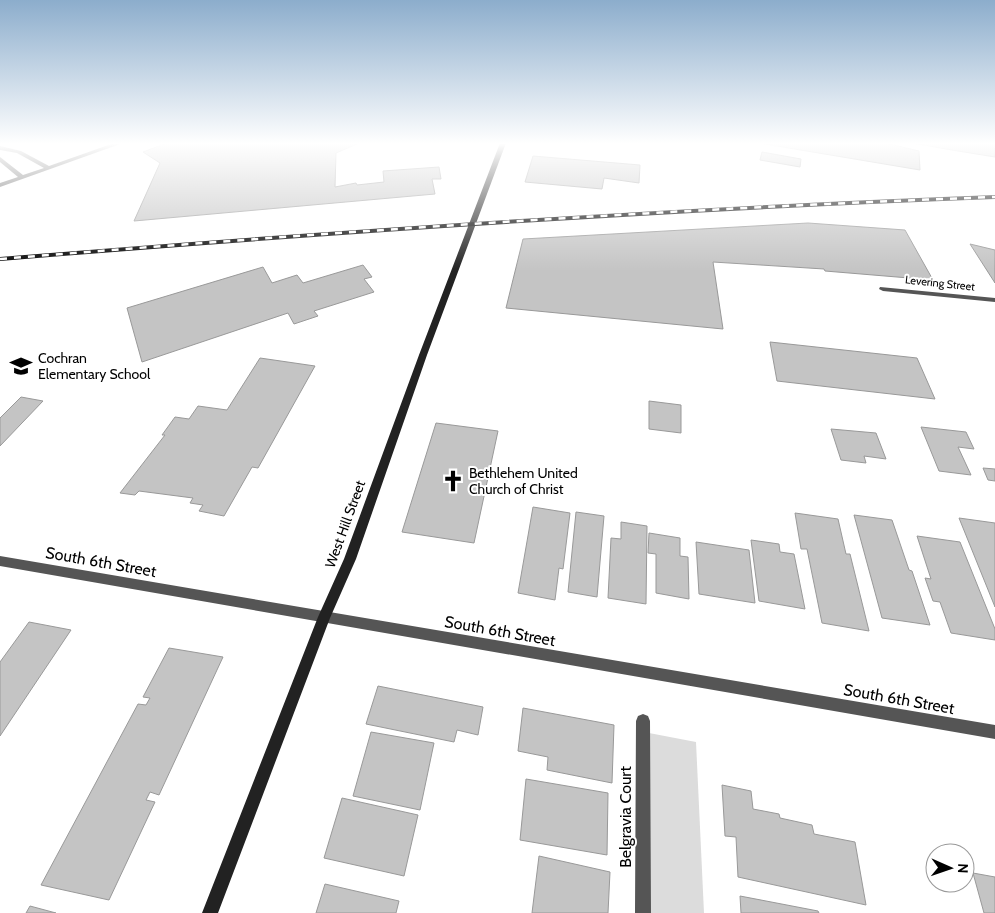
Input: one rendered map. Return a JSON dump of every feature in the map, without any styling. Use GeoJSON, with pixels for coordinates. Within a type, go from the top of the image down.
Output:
{"type":"FeatureCollection","features":[{"type":"Feature","properties":{"kind":"street","name":"West Hill Street"},"geometry":{"type":"LineString","coordinates":[[210,913],[324,617],[350,559],[423,355],[487,186]]}},
{"type":"Feature","properties":{"kind":"street","name":"Levering Street"},"geometry":{"type":"LineString","coordinates":[[883,289],[995,300]]}},
{"type":"Feature","properties":{"kind":"street","name":"South 6th Street"},"geometry":{"type":"LineString","coordinates":[[0,561],[995,732]]}},
{"type":"Feature","properties":{"kind":"street","name":"Belgravia Court"},"geometry":{"type":"LineString","coordinates":[[642,721],[643,913]]}},
{"type":"Feature","properties":{"kind":"shaded area"},"geometry":{"type":"Polygon","coordinates":[[[649,733],[696,742],[704,913],[649,913],[649,733]]]}},
{"type":"Feature","properties":{"kind":"building"},"geometry":{"type":"Polygon","coordinates":[[[150,186],[433,186],[435,194],[134,221],[150,186]]]}},
{"type":"Feature","properties":{"kind":"building"},"geometry":{"type":"Polygon","coordinates":[[[565,186],[603,186],[602,189],[565,186]]]}},
{"type":"Feature","properties":{"kind":"building"},"geometry":{"type":"Polygon","coordinates":[[[808,223],[905,230],[933,280],[825,271],[824,269],[713,262],[723,329],[506,308],[523,239],[808,223]]]}},
{"type":"Feature","properties":{"kind":"building"},"geometry":{"type":"Polygon","coordinates":[[[970,244],[995,250],[995,283],[970,244]]]}},
{"type":"Feature","properties":{"kind":"building"},"geometry":{"type":"Polygon","coordinates":[[[363,265],[372,277],[364,279],[374,292],[314,311],[318,316],[294,324],[288,313],[142,362],[127,308],[263,267],[272,283],[297,275],[303,283],[363,265]]]}},
{"type":"Feature","properties":{"kind":"building"},"geometry":{"type":"Polygon","coordinates":[[[770,342],[917,358],[935,399],[777,381],[770,342]]]}},
{"type":"Feature","properties":{"kind":"building"},"geometry":{"type":"Polygon","coordinates":[[[260,358],[315,366],[258,468],[252,467],[224,516],[199,511],[203,505],[190,503],[193,498],[139,491],[135,495],[120,493],[165,435],[162,435],[175,417],[189,419],[198,406],[227,410],[260,358]]]}},
{"type":"Feature","properties":{"kind":"building"},"geometry":{"type":"Polygon","coordinates":[[[21,397],[43,401],[0,446],[0,418],[21,397]]]}},
{"type":"Feature","properties":{"kind":"building"},"geometry":{"type":"Polygon","coordinates":[[[649,401],[681,405],[681,433],[649,429],[649,401]]]}},
{"type":"Feature","properties":{"kind":"building","name":"Bethlehem United Church of Christ"},"geometry":{"type":"Polygon","coordinates":[[[436,423],[498,431],[474,543],[402,532],[436,423]]]}},
{"type":"Feature","properties":{"kind":"building"},"geometry":{"type":"Polygon","coordinates":[[[921,427],[966,432],[974,449],[958,447],[971,475],[939,471],[921,427]]]}},
{"type":"Feature","properties":{"kind":"building"},"geometry":{"type":"Polygon","coordinates":[[[831,429],[876,433],[886,459],[864,456],[866,463],[841,460],[831,429]]]}},
{"type":"Feature","properties":{"kind":"building"},"geometry":{"type":"Polygon","coordinates":[[[983,468],[995,469],[995,481],[988,480],[983,468]]]}},
{"type":"Feature","properties":{"kind":"building"},"geometry":{"type":"Polygon","coordinates":[[[533,507],[570,513],[563,569],[559,568],[555,600],[518,593],[533,507]]]}},
{"type":"Feature","properties":{"kind":"building"},"geometry":{"type":"Polygon","coordinates":[[[576,512],[604,516],[597,597],[568,592],[576,512]]]}},
{"type":"Feature","properties":{"kind":"building"},"geometry":{"type":"Polygon","coordinates":[[[795,513],[838,519],[846,554],[850,554],[869,631],[822,623],[807,549],[801,549],[795,513]]]}},
{"type":"Feature","properties":{"kind":"building"},"geometry":{"type":"Polygon","coordinates":[[[854,515],[892,520],[930,625],[882,618],[854,515]]]}},
{"type":"Feature","properties":{"kind":"building"},"geometry":{"type":"Polygon","coordinates":[[[959,518],[995,523],[995,607],[959,518]]]}},
{"type":"Feature","properties":{"kind":"building"},"geometry":{"type":"Polygon","coordinates":[[[621,522],[647,526],[646,604],[608,598],[611,538],[621,539],[621,522]]]}},
{"type":"Feature","properties":{"kind":"building"},"geometry":{"type":"Polygon","coordinates":[[[649,533],[680,538],[680,556],[688,557],[689,599],[656,593],[656,554],[648,553],[649,533]]]}},
{"type":"Feature","properties":{"kind":"building"},"geometry":{"type":"Polygon","coordinates":[[[917,536],[960,542],[995,629],[995,640],[951,633],[940,602],[933,601],[925,578],[931,579],[917,536]]]}},
{"type":"Feature","properties":{"kind":"building"},"geometry":{"type":"Polygon","coordinates":[[[751,540],[779,544],[780,552],[794,554],[805,609],[759,601],[751,540]]]}},
{"type":"Feature","properties":{"kind":"building"},"geometry":{"type":"Polygon","coordinates":[[[696,542],[749,550],[755,603],[699,594],[696,542]]]}},
{"type":"Feature","properties":{"kind":"building"},"geometry":{"type":"Polygon","coordinates":[[[29,622],[71,630],[0,736],[0,662],[29,622]]]}},
{"type":"Feature","properties":{"kind":"building"},"geometry":{"type":"Polygon","coordinates":[[[169,648],[223,657],[159,795],[150,792],[146,800],[155,802],[109,900],[41,885],[138,704],[146,705],[150,698],[143,697],[169,648]]]}},
{"type":"Feature","properties":{"kind":"building"},"geometry":{"type":"Polygon","coordinates":[[[378,686],[483,707],[478,735],[457,730],[454,742],[366,724],[378,686]]]}},
{"type":"Feature","properties":{"kind":"building"},"geometry":{"type":"Polygon","coordinates":[[[523,708],[614,725],[612,783],[547,770],[548,757],[518,751],[523,708]]]}},
{"type":"Feature","properties":{"kind":"building"},"geometry":{"type":"Polygon","coordinates":[[[371,732],[434,743],[420,810],[353,796],[371,732]]]}},
{"type":"Feature","properties":{"kind":"building"},"geometry":{"type":"Polygon","coordinates":[[[526,779],[608,793],[607,855],[520,840],[526,779]]]}},
{"type":"Feature","properties":{"kind":"building"},"geometry":{"type":"Polygon","coordinates":[[[722,785],[751,791],[753,809],[779,814],[780,818],[812,825],[814,834],[855,842],[866,905],[738,877],[736,837],[725,836],[722,785]]]}},
{"type":"Feature","properties":{"kind":"building"},"geometry":{"type":"Polygon","coordinates":[[[342,798],[418,815],[404,876],[324,858],[342,798]]]}},
{"type":"Feature","properties":{"kind":"building"},"geometry":{"type":"Polygon","coordinates":[[[539,856],[610,872],[608,913],[532,913],[539,856]]]}},
{"type":"Feature","properties":{"kind":"building"},"geometry":{"type":"Polygon","coordinates":[[[975,873],[995,877],[995,913],[984,913],[975,880],[975,873]]]}},
{"type":"Feature","properties":{"kind":"building"},"geometry":{"type":"Polygon","coordinates":[[[325,884],[399,901],[396,913],[316,913],[325,884]]]}},
{"type":"Feature","properties":{"kind":"building"},"geometry":{"type":"Polygon","coordinates":[[[740,896],[818,911],[819,913],[741,913],[740,896]]]}},
{"type":"Feature","properties":{"kind":"building"},"geometry":{"type":"Polygon","coordinates":[[[30,906],[56,913],[26,913],[30,906]]]}},
{"type":"Feature","properties":{"kind":"railway"},"geometry":{"type":"LineString","coordinates":[[0,259],[497,222],[995,197]]}},
{"type":"Feature","properties":{"kind":"place","name":"Cochran Elementary School"},"geometry":{"type":"Point","coordinates":[21,366]}},
{"type":"Feature","properties":{"kind":"place","name":"Bethlehem United Church of Christ"},"geometry":{"type":"Point","coordinates":[453,481]}}]}
